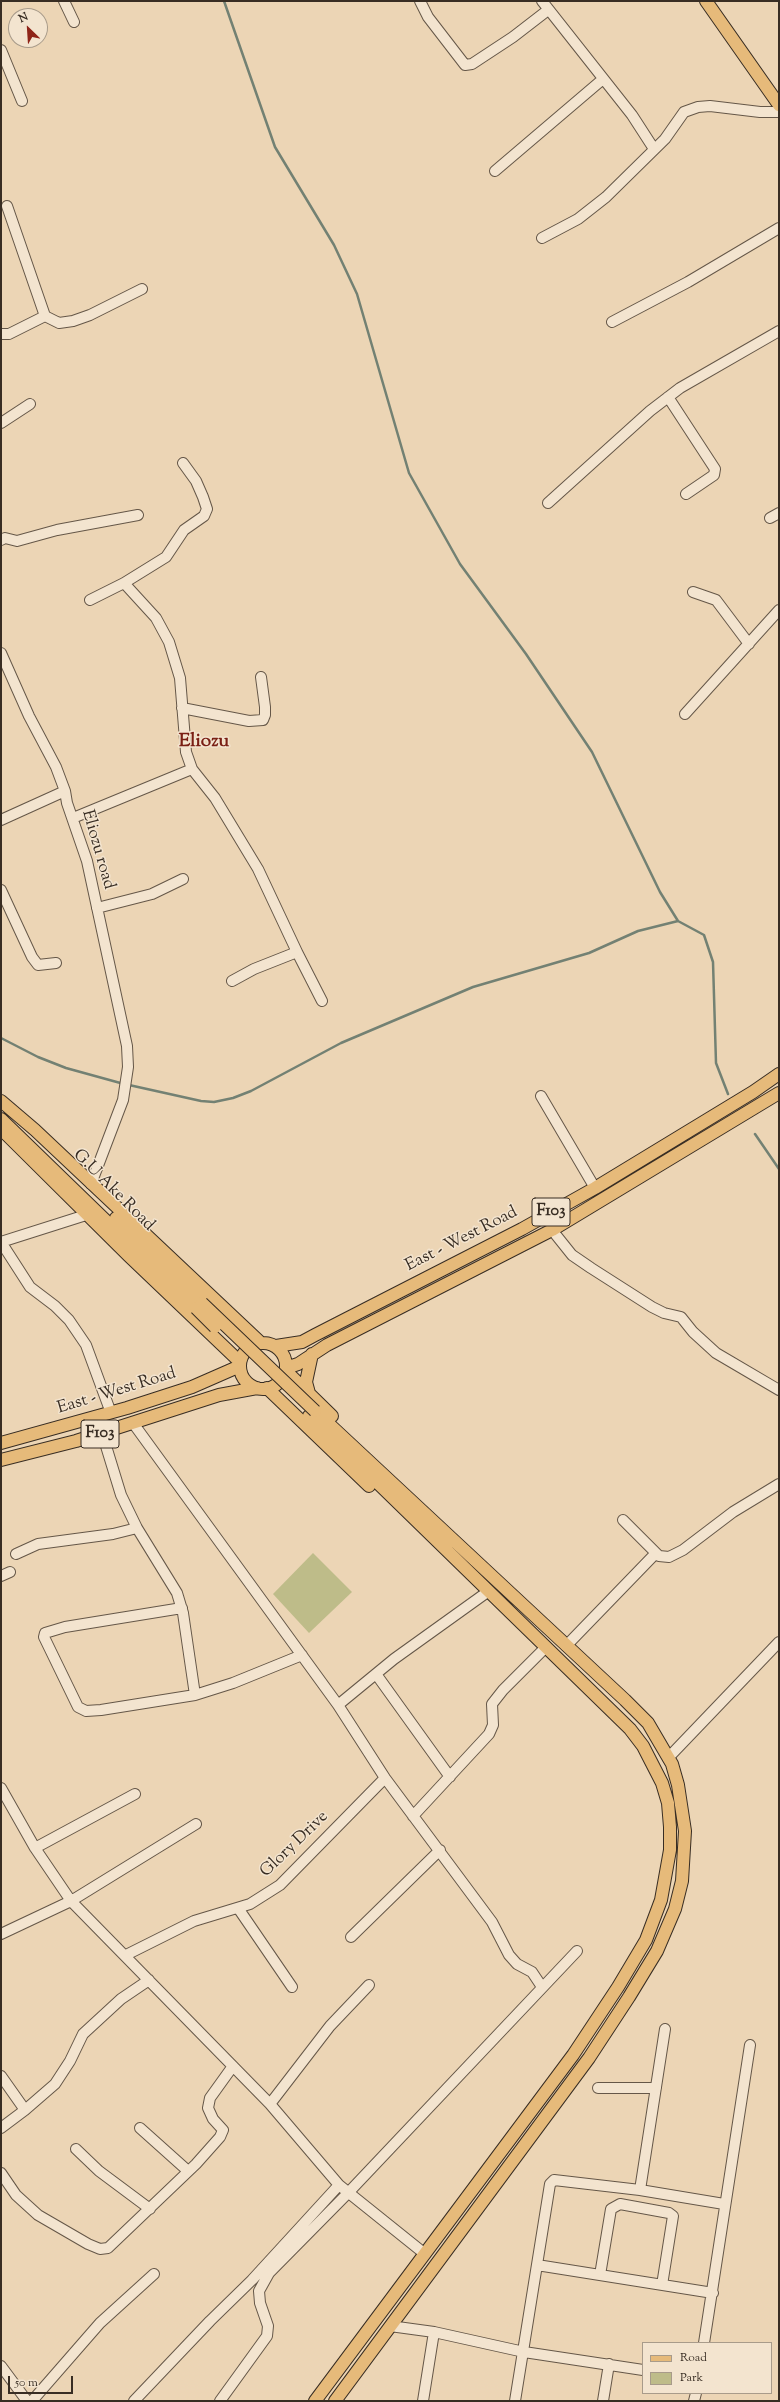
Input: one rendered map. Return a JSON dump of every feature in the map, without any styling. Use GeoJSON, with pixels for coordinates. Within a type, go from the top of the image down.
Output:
{"type":"FeatureCollection","features":[{"type":"Feature","properties":{"kind":"main road"},"geometry":{"type":"LineString","coordinates":[[706,1],[779,106]]}},
{"type":"Feature","properties":{"kind":"main road","name":"East - West Road"},"geometry":{"type":"LineString","coordinates":[[276,1346],[302,1342],[522,1229],[595,1188],[754,1092],[779,1074]]}},
{"type":"Feature","properties":{"kind":"main road","name":"East - West Road"},"geometry":{"type":"LineString","coordinates":[[286,1370],[312,1354],[552,1230],[779,1093]]}},
{"type":"Feature","properties":{"kind":"main road"},"geometry":{"type":"LineString","coordinates":[[1,1103],[35,1130],[261,1343]]}},
{"type":"Feature","properties":{"kind":"main road","name":"G.U Ake Road"},"geometry":{"type":"LineString","coordinates":[[1,1103],[199,1306]]}},
{"type":"Feature","properties":{"kind":"main road"},"geometry":{"type":"LineString","coordinates":[[1,1119],[312,1414],[625,1700],[648,1723],[668,1758],[678,1785],[683,1809],[684,1858],[675,1909],[657,1951],[589,2058],[335,2401]]}},
{"type":"Feature","properties":{"kind":"main road"},"geometry":{"type":"LineString","coordinates":[[1,1129],[86,1215],[240,1364],[245,1380],[262,1388],[462,1576],[500,1603]]}},
{"type":"Feature","properties":{"kind":"main road","name":"F103"},"geometry":{"type":"LineString","coordinates":[[240,1364],[245,1352],[261,1343],[276,1346]]}},
{"type":"Feature","properties":{"kind":"main road"},"geometry":{"type":"LineString","coordinates":[[276,1346],[284,1357],[286,1370],[463,1542],[511,1595]]}},
{"type":"Feature","properties":{"kind":"main road"},"geometry":{"type":"LineString","coordinates":[[309,1393],[306,1382],[312,1354]]}},
{"type":"Feature","properties":{"kind":"main road","name":"East - West Road"},"geometry":{"type":"LineString","coordinates":[[1,1443],[111,1413],[192,1387],[240,1364]]}},
{"type":"Feature","properties":{"kind":"main road","name":"F103"},"geometry":{"type":"LineString","coordinates":[[262,1388],[280,1381],[286,1370]]}},
{"type":"Feature","properties":{"kind":"main road","name":"East - West Road"},"geometry":{"type":"LineString","coordinates":[[1,1460],[102,1433],[220,1395],[262,1388]]}},
{"type":"Feature","properties":{"kind":"main road"},"geometry":{"type":"LineString","coordinates":[[312,1414],[545,1648],[630,1728],[654,1765],[668,1803],[670,1827],[666,1878],[662,1900],[646,1940],[618,1987],[573,2055],[315,2401]]}},
{"type":"Feature","properties":{"kind":"street"},"geometry":{"type":"LineString","coordinates":[[64,1],[74,22]]}},
{"type":"Feature","properties":{"kind":"street"},"geometry":{"type":"LineString","coordinates":[[420,1],[428,17],[465,65],[472,64],[513,37],[548,10]]}},
{"type":"Feature","properties":{"kind":"street"},"geometry":{"type":"LineString","coordinates":[[542,1],[632,115],[654,149]]}},
{"type":"Feature","properties":{"kind":"street"},"geometry":{"type":"LineString","coordinates":[[1,50],[22,101]]}},
{"type":"Feature","properties":{"kind":"street"},"geometry":{"type":"LineString","coordinates":[[495,171],[604,79]]}},
{"type":"Feature","properties":{"kind":"street"},"geometry":{"type":"LineString","coordinates":[[542,238],[578,219],[606,197],[665,139],[684,112],[698,107],[710,106],[760,112],[779,112]]}},
{"type":"Feature","properties":{"kind":"street"},"geometry":{"type":"LineString","coordinates":[[7,206],[45,316],[59,323],[73,321],[90,315],[142,289]]}},
{"type":"Feature","properties":{"kind":"street"},"geometry":{"type":"LineString","coordinates":[[612,322],[688,282],[779,228]]}},
{"type":"Feature","properties":{"kind":"street"},"geometry":{"type":"LineString","coordinates":[[1,334],[9,334],[45,316]]}},
{"type":"Feature","properties":{"kind":"street"},"geometry":{"type":"LineString","coordinates":[[548,503],[602,453],[668,397],[779,332]]}},
{"type":"Feature","properties":{"kind":"street"},"geometry":{"type":"LineString","coordinates":[[668,397],[714,469],[714,475],[686,494]]}},
{"type":"Feature","properties":{"kind":"street"},"geometry":{"type":"LineString","coordinates":[[1,423],[30,404]]}},
{"type":"Feature","properties":{"kind":"street"},"geometry":{"type":"LineString","coordinates":[[90,600],[124,583],[166,556],[184,530],[204,516],[207,509],[203,497],[196,481],[183,463]]}},
{"type":"Feature","properties":{"kind":"street"},"geometry":{"type":"LineString","coordinates":[[1,540],[5,538],[17,541],[57,530],[138,515]]}},
{"type":"Feature","properties":{"kind":"street"},"geometry":{"type":"LineString","coordinates":[[124,583],[156,618],[169,642],[180,678],[186,752],[192,769],[215,798],[258,869],[322,1001]]}},
{"type":"Feature","properties":{"kind":"street"},"geometry":{"type":"LineString","coordinates":[[693,592],[716,600],[749,644]]}},
{"type":"Feature","properties":{"kind":"street"},"geometry":{"type":"LineString","coordinates":[[685,714],[720,673],[749,644],[779,610]]}},
{"type":"Feature","properties":{"kind":"street","name":"Eliozu road"},"geometry":{"type":"LineString","coordinates":[[1,653],[29,716],[56,767],[65,791],[66,803],[73,818],[87,861],[123,1026],[128,1067],[123,1100],[91,1184]]}},
{"type":"Feature","properties":{"kind":"street"},"geometry":{"type":"LineString","coordinates":[[182,708],[249,721],[262,720],[266,715],[261,677]]}},
{"type":"Feature","properties":{"kind":"street"},"geometry":{"type":"LineString","coordinates":[[73,818],[192,769]]}},
{"type":"Feature","properties":{"kind":"street"},"geometry":{"type":"LineString","coordinates":[[1,820],[65,791]]}},
{"type":"Feature","properties":{"kind":"street"},"geometry":{"type":"LineString","coordinates":[[97,908],[152,894],[183,879]]}},
{"type":"Feature","properties":{"kind":"street"},"geometry":{"type":"LineString","coordinates":[[1,890],[32,957],[38,965],[56,963]]}},
{"type":"Feature","properties":{"kind":"street"},"geometry":{"type":"LineString","coordinates":[[232,981],[254,969],[297,952]]}},
{"type":"Feature","properties":{"kind":"street"},"geometry":{"type":"LineString","coordinates":[[540,1096],[595,1188]]}},
{"type":"Feature","properties":{"kind":"street"},"geometry":{"type":"LineString","coordinates":[[86,1215],[1,1242],[30,1287],[55,1306],[69,1320],[86,1345],[111,1413]]}},
{"type":"Feature","properties":{"kind":"street"},"geometry":{"type":"LineString","coordinates":[[552,1230],[572,1255],[652,1307],[664,1313],[682,1317],[693,1332],[716,1353],[779,1390]]}},
{"type":"Feature","properties":{"kind":"street"},"geometry":{"type":"LineString","coordinates":[[133,1423],[247,1577],[338,1705],[385,1778],[440,1850],[492,1922],[510,1955],[518,1964],[532,1972],[542,1987]]}},
{"type":"Feature","properties":{"kind":"street"},"geometry":{"type":"LineString","coordinates":[[102,1433],[121,1495],[137,1528],[177,1593],[182,1608],[195,1695]]}},
{"type":"Feature","properties":{"kind":"street"},"geometry":{"type":"LineString","coordinates":[[623,1520],[656,1553],[660,1556],[669,1557],[683,1550],[733,1512],[779,1484]]}},
{"type":"Feature","properties":{"kind":"street"},"geometry":{"type":"LineString","coordinates":[[16,1554],[38,1544],[113,1534],[137,1528]]}},
{"type":"Feature","properties":{"kind":"street"},"geometry":{"type":"LineString","coordinates":[[566,1646],[656,1553]]}},
{"type":"Feature","properties":{"kind":"street"},"geometry":{"type":"LineString","coordinates":[[338,1705],[376,1674],[486,1593]]}},
{"type":"Feature","properties":{"kind":"street"},"geometry":{"type":"LineString","coordinates":[[182,1608],[65,1627],[45,1634],[44,1637],[78,1707],[86,1711],[195,1695],[233,1683],[302,1655]]}},
{"type":"Feature","properties":{"kind":"street"},"geometry":{"type":"LineString","coordinates":[[668,1758],[779,1642]]}},
{"type":"Feature","properties":{"kind":"street"},"geometry":{"type":"LineString","coordinates":[[413,1816],[489,1734],[493,1725],[492,1704],[545,1648]]}},
{"type":"Feature","properties":{"kind":"street"},"geometry":{"type":"LineString","coordinates":[[376,1674],[450,1777]]}},
{"type":"Feature","properties":{"kind":"street","name":"Glory Drive"},"geometry":{"type":"LineString","coordinates":[[126,1955],[194,1921],[250,1904],[280,1885],[385,1778]]}},
{"type":"Feature","properties":{"kind":"street"},"geometry":{"type":"LineString","coordinates":[[1,1788],[35,1848],[71,1901],[126,1955],[270,2104],[339,2185],[425,2254]]}},
{"type":"Feature","properties":{"kind":"street"},"geometry":{"type":"LineString","coordinates":[[35,1848],[135,1794]]}},
{"type":"Feature","properties":{"kind":"street"},"geometry":{"type":"LineString","coordinates":[[1,1934],[71,1901],[196,1824]]}},
{"type":"Feature","properties":{"kind":"street"},"geometry":{"type":"LineString","coordinates":[[351,1937],[440,1850]]}},
{"type":"Feature","properties":{"kind":"street"},"geometry":{"type":"LineString","coordinates":[[238,1908],[292,1987]]}},
{"type":"Feature","properties":{"kind":"street"},"geometry":{"type":"LineString","coordinates":[[220,2401],[267,2336],[268,2326],[260,2304],[259,2291],[262,2282],[269,2273],[348,2193],[577,1951]]}},
{"type":"Feature","properties":{"kind":"street"},"geometry":{"type":"LineString","coordinates":[[1,2128],[26,2110],[55,2084],[70,2061],[83,2034],[121,1999],[149,1980]]}},
{"type":"Feature","properties":{"kind":"street"},"geometry":{"type":"LineString","coordinates":[[270,2104],[330,2026],[369,1986]]}},
{"type":"Feature","properties":{"kind":"street"},"geometry":{"type":"LineString","coordinates":[[640,2190],[665,2029]]}},
{"type":"Feature","properties":{"kind":"street"},"geometry":{"type":"LineString","coordinates":[[704,2342],[713,2292],[724,2204],[750,2045]]}},
{"type":"Feature","properties":{"kind":"street"},"geometry":{"type":"LineString","coordinates":[[1,2173],[16,2195],[38,2215],[100,2250],[108,2248],[150,2209],[220,2137],[222,2130],[213,2119],[208,2108],[210,2098],[233,2066]]}},
{"type":"Feature","properties":{"kind":"street"},"geometry":{"type":"LineString","coordinates":[[1,2076],[26,2110]]}},
{"type":"Feature","properties":{"kind":"street"},"geometry":{"type":"LineString","coordinates":[[598,2088],[656,2088]]}},
{"type":"Feature","properties":{"kind":"street"},"geometry":{"type":"LineString","coordinates":[[140,2128],[188,2171]]}},
{"type":"Feature","properties":{"kind":"street"},"geometry":{"type":"LineString","coordinates":[[76,2149],[99,2171],[150,2209]]}},
{"type":"Feature","properties":{"kind":"street"},"geometry":{"type":"LineString","coordinates":[[515,2401],[550,2184],[554,2180],[640,2190],[724,2204]]}},
{"type":"Feature","properties":{"kind":"street"},"geometry":{"type":"LineString","coordinates":[[134,2401],[210,2320],[252,2280],[339,2185]]}},
{"type":"Feature","properties":{"kind":"street"},"geometry":{"type":"LineString","coordinates":[[600,2275],[611,2209],[620,2204],[669,2213],[673,2216],[662,2284]]}},
{"type":"Feature","properties":{"kind":"street"},"geometry":{"type":"LineString","coordinates":[[537,2265],[713,2292]]}},
{"type":"Feature","properties":{"kind":"street"},"geometry":{"type":"LineString","coordinates":[[32,2401],[100,2323],[154,2274]]}},
{"type":"Feature","properties":{"kind":"street"},"geometry":{"type":"LineString","coordinates":[[390,2326],[434,2332],[524,2352],[642,2370]]}},
{"type":"Feature","properties":{"kind":"street"},"geometry":{"type":"LineString","coordinates":[[423,2401],[434,2332]]}},
{"type":"Feature","properties":{"kind":"street"},"geometry":{"type":"LineString","coordinates":[[603,2401],[609,2364]]}},
{"type":"Feature","properties":{"kind":"street"},"geometry":{"type":"LineString","coordinates":[[1,2366],[26,2401]]}},
{"type":"Feature","properties":{"kind":"green space"},"geometry":{"type":"Polygon","coordinates":[[[313,1553],[352,1592],[309,1633],[273,1594],[313,1553]]]}},
{"type":"Feature","properties":{"kind":"waterway"},"geometry":{"type":"LineString","coordinates":[[224,1],[275,147],[334,245],[357,294],[409,473],[460,564],[526,654],[592,752],[660,892],[678,921]]}},
{"type":"Feature","properties":{"kind":"waterway"},"geometry":{"type":"LineString","coordinates":[[129,1085],[201,1101],[214,1102],[233,1098],[251,1091],[341,1043],[473,987],[589,953],[638,931],[678,921],[704,935],[713,962],[716,1063],[728,1094]]}},
{"type":"Feature","properties":{"kind":"waterway"},"geometry":{"type":"LineString","coordinates":[[1,1038],[38,1057],[66,1068],[124,1084]]}},
{"type":"Feature","properties":{"kind":"waterway"},"geometry":{"type":"LineString","coordinates":[[755,1134],[779,1169]]}},
{"type":"Feature","properties":{"kind":"district","name":"Eliozu"},"geometry":{"type":"Point","coordinates":[204,743]}}]}
